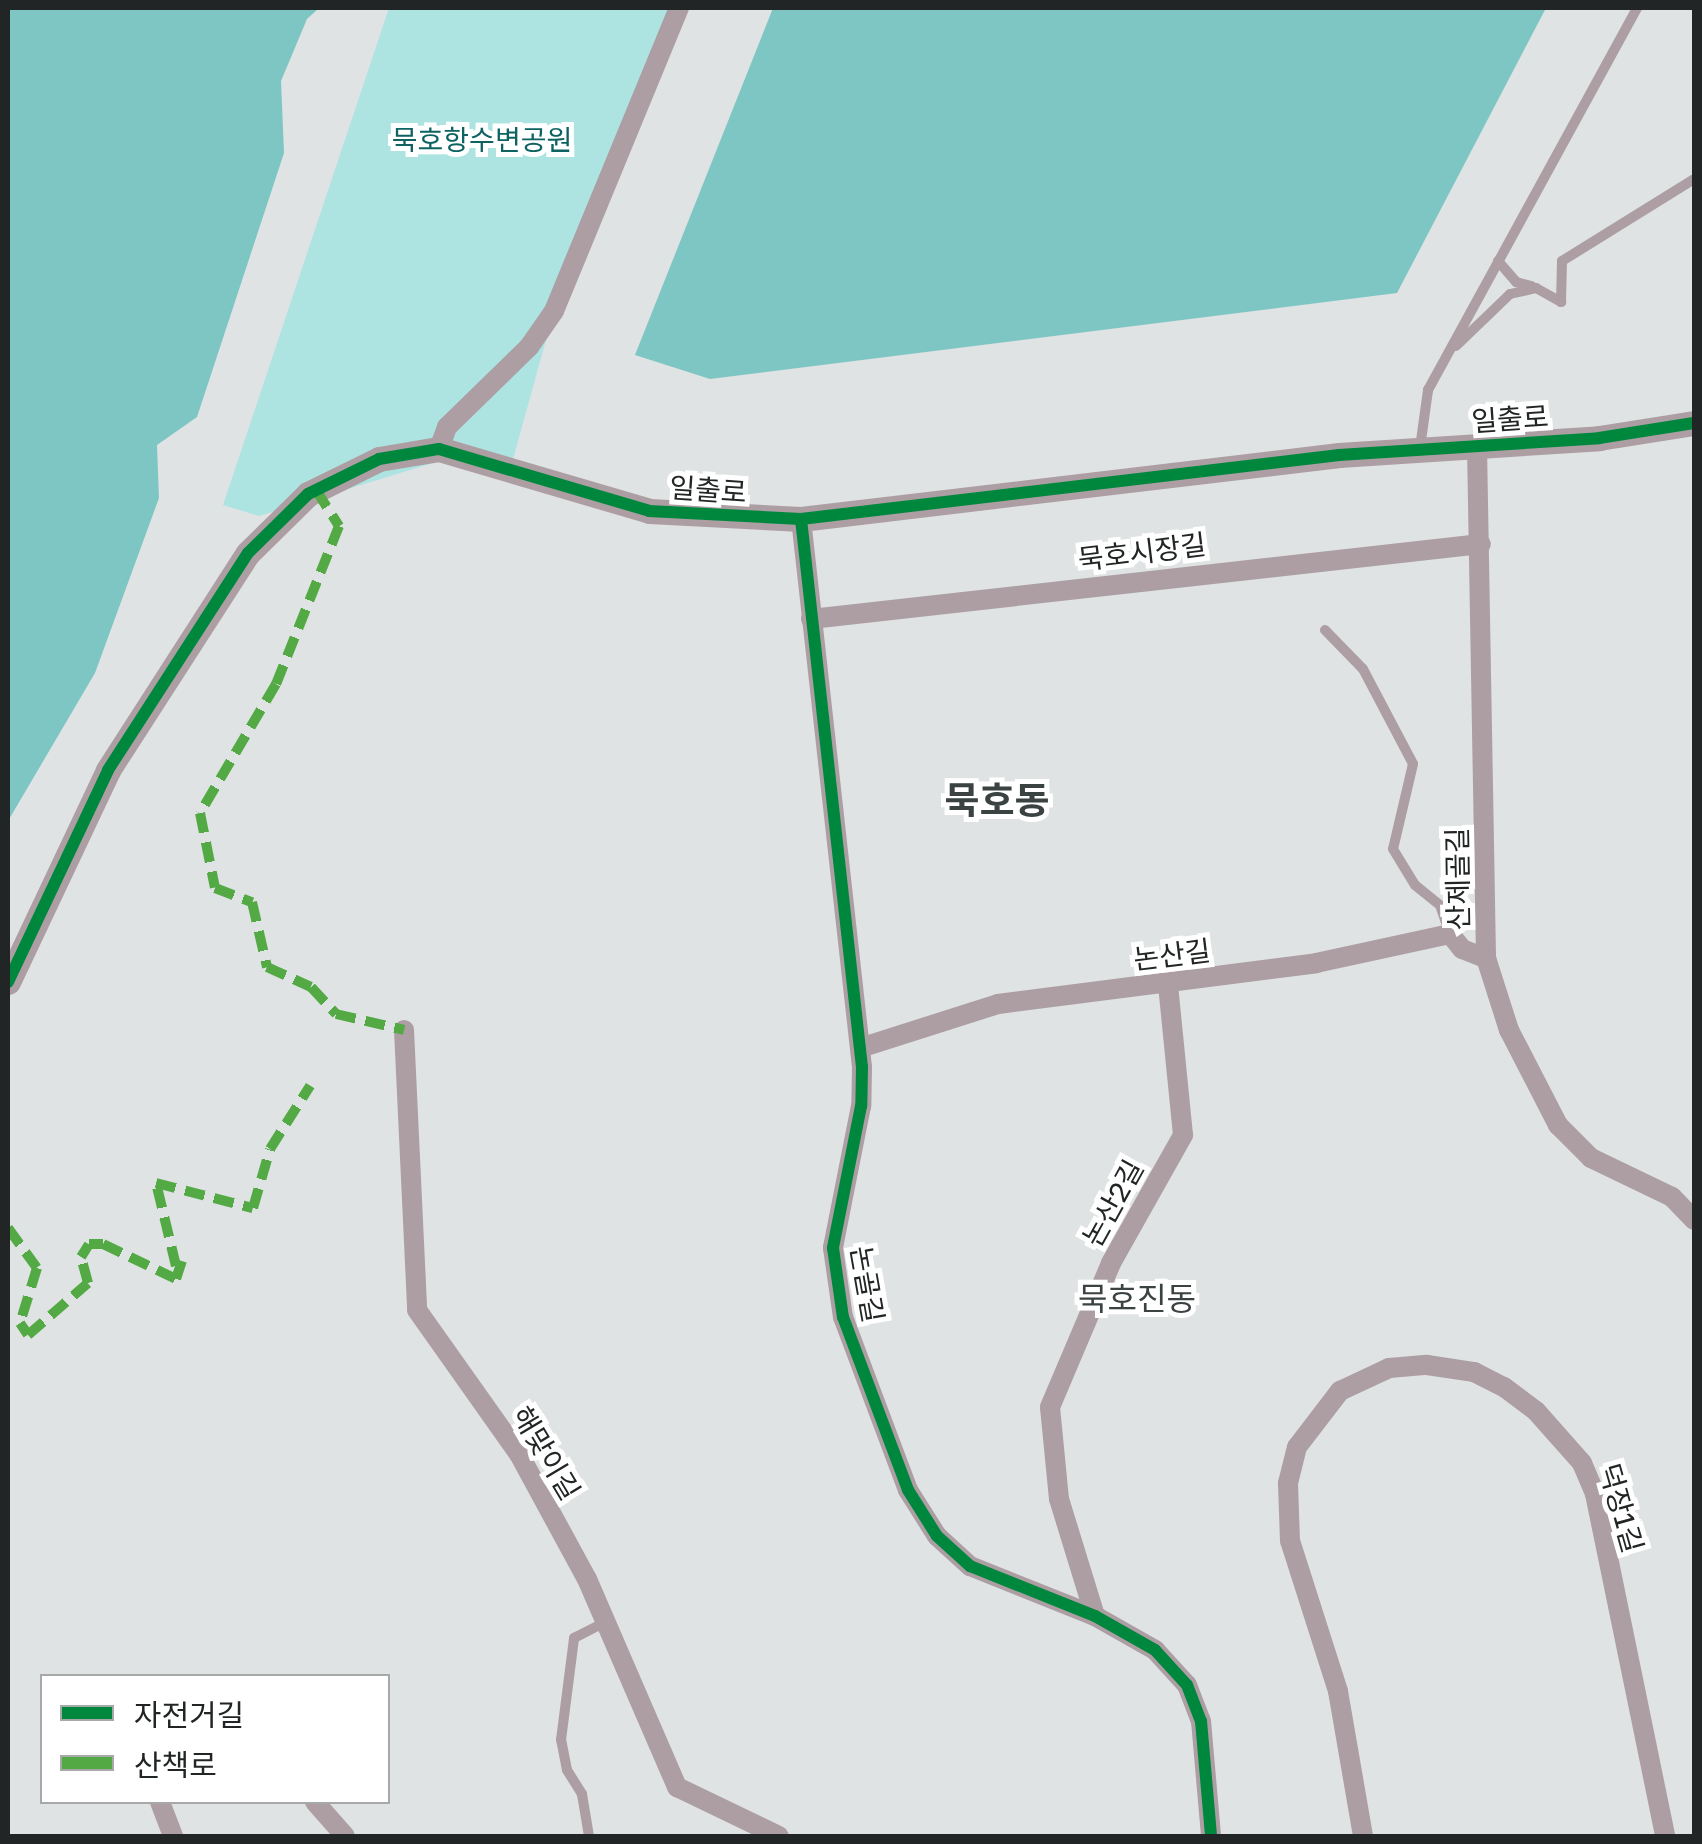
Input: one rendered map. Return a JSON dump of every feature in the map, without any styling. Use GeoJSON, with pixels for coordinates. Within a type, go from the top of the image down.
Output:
{"type":"FeatureCollection","features":[{"type":"Feature","properties":{"kind":"street"},"geometry":{"type":"LineString","coordinates":[[439,449],[447,427],[530,347],[554,311],[678,8]]}},
{"type":"Feature","properties":{"kind":"street","name":"일출로"},"geometry":{"type":"LineString","coordinates":[[8,982],[108,770],[248,554],[281,516],[336,477],[406,450],[439,449],[650,512],[801,519],[1694,423]]}},
{"type":"Feature","properties":{"kind":"street","name":"산제골길"},"geometry":{"type":"LineString","coordinates":[[1477,446],[1486,958],[1509,1030],[1558,1125],[1591,1158],[1672,1197],[1694,1220]]}},
{"type":"Feature","properties":{"kind":"street","name":"논골길"},"geometry":{"type":"LineString","coordinates":[[801,519],[860,1048],[862,1106],[832,1248],[843,1317],[908,1490],[937,1536],[970,1566],[1095,1616],[1155,1650],[1187,1685],[1201,1721],[1212,1836]]}},
{"type":"Feature","properties":{"kind":"street","name":"묵호시장길"},"geometry":{"type":"LineString","coordinates":[[811,619],[1480,544]]}},
{"type":"Feature","properties":{"kind":"street"},"geometry":{"type":"LineString","coordinates":[[1450,934],[1462,949],[1486,958]]}},
{"type":"Feature","properties":{"kind":"street","name":"논산길"},"geometry":{"type":"LineString","coordinates":[[860,1048],[982,1008],[1316,963],[1450,934]]}},
{"type":"Feature","properties":{"kind":"street","name":"논산2길"},"geometry":{"type":"LineString","coordinates":[[1095,1616],[1059,1499],[1050,1407],[1110,1263],[1183,1135],[1168,984]]}},
{"type":"Feature","properties":{"kind":"street","name":"해맞이길"},"geometry":{"type":"LineString","coordinates":[[404,1030],[417,1310],[519,1454],[605,1622],[677,1787],[779,1836]]}},
{"type":"Feature","properties":{"kind":"street","name":"덕장1길"},"geometry":{"type":"LineString","coordinates":[[1363,1836],[1338,1691],[1290,1541],[1288,1483],[1297,1446],[1340,1391],[1389,1368],[1427,1366],[1474,1372],[1504,1388],[1536,1410],[1582,1463],[1595,1494],[1665,1836]]}},
{"type":"Feature","properties":{"kind":"street"},"geometry":{"type":"LineString","coordinates":[[161,1804],[173,1836]]}},
{"type":"Feature","properties":{"kind":"street"},"geometry":{"type":"LineString","coordinates":[[316,1804],[345,1836]]}},
{"type":"Feature","properties":{"kind":"lane"},"geometry":{"type":"LineString","coordinates":[[1420,450],[1428,390],[1636,8]]}},
{"type":"Feature","properties":{"kind":"lane"},"geometry":{"type":"LineString","coordinates":[[1498,261],[1516,282],[1561,302],[1562,261],[1694,179]]}},
{"type":"Feature","properties":{"kind":"lane"},"geometry":{"type":"LineString","coordinates":[[1448,354],[1510,294],[1536,288]]}},
{"type":"Feature","properties":{"kind":"lane"},"geometry":{"type":"LineString","coordinates":[[1325,630],[1363,669],[1412,764],[1393,849],[1415,885],[1440,904],[1450,934]]}},
{"type":"Feature","properties":{"kind":"lane"},"geometry":{"type":"LineString","coordinates":[[589,1836],[582,1794],[566,1770],[561,1740],[574,1638],[605,1622]]}},
{"type":"Feature","properties":{"kind":"green space","name":"묵호항수변공원"},"geometry":{"type":"Polygon","coordinates":[[[389,8],[679,8],[554,311],[510,470],[456,456],[259,516],[223,505],[389,8]]]}},
{"type":"Feature","properties":{"kind":"shaded area"},"geometry":{"type":"Polygon","coordinates":[[[8,8],[319,8],[307,19],[281,81],[284,153],[197,417],[157,445],[159,498],[95,673],[8,821],[8,8]]]}},
{"type":"Feature","properties":{"kind":"shaded area"},"geometry":{"type":"Polygon","coordinates":[[[773,8],[1546,8],[1397,293],[710,379],[635,355],[773,8]]]}},
{"type":"Feature","properties":{"kind":"marked path"},"geometry":{"type":"LineString","coordinates":[[316,490],[339,526],[276,684],[200,813],[215,888],[252,902],[267,967],[311,987],[336,1014],[404,1030]]}},
{"type":"Feature","properties":{"kind":"marked path"},"geometry":{"type":"LineString","coordinates":[[176,1266],[156,1183],[253,1208],[270,1149],[310,1086]]}},
{"type":"Feature","properties":{"kind":"marked path"},"geometry":{"type":"LineString","coordinates":[[8,1228],[37,1268],[20,1323],[28,1335],[88,1283],[81,1257],[89,1244],[103,1244],[176,1279],[182,1261]]}},
{"type":"Feature","properties":{"kind":"cycle path"},"geometry":{"type":"LineString","coordinates":[[8,982],[108,770],[248,553],[308,494],[379,459],[439,449],[649,511],[801,519],[1339,455],[1599,438],[1694,423]]}},
{"type":"Feature","properties":{"kind":"cycle path"},"geometry":{"type":"LineString","coordinates":[[801,519],[862,1067],[861,1106],[833,1248],[843,1317],[908,1490],[937,1536],[970,1566],[1095,1616],[1155,1650],[1187,1685],[1201,1721],[1211,1836]]}},
{"type":"Feature","properties":{"kind":"district","name":"묵호동"},"geometry":{"type":"Point","coordinates":[997,800]}},
{"type":"Feature","properties":{"kind":"district","name":"묵호진동"},"geometry":{"type":"Point","coordinates":[1137,1298]}}]}
